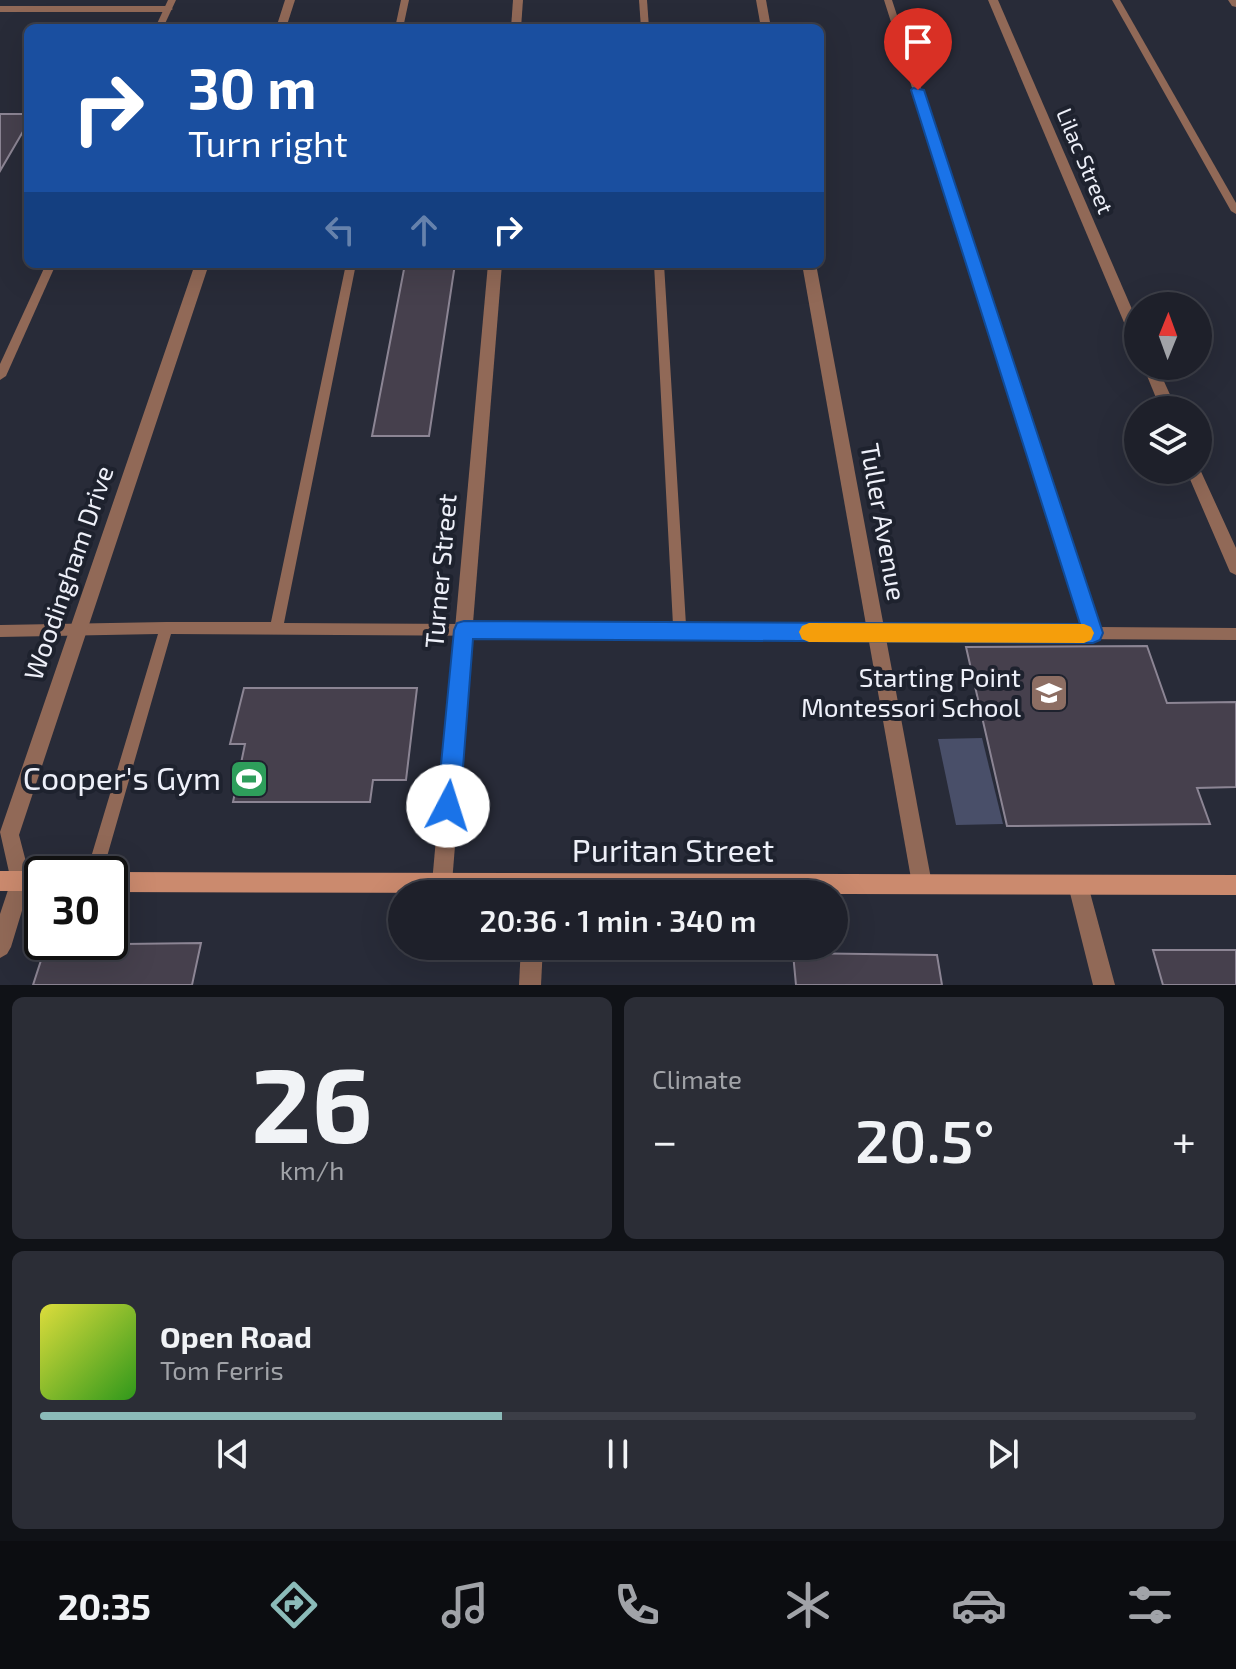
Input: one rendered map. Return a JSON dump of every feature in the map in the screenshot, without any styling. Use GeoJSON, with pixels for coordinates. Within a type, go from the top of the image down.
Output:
{"type":"FeatureCollection","features":[{"type":"Feature","properties":{"kind":"street"},"geometry":{"type":"LineString","coordinates":[[282,24],[290,0]]}},
{"type":"Feature","properties":{"kind":"street"},"geometry":{"type":"LineString","coordinates":[[516,24],[518,0]]}},
{"type":"Feature","properties":{"kind":"street"},"geometry":{"type":"LineString","coordinates":[[761,0],[765,24]]}},
{"type":"Feature","properties":{"kind":"street","name":"Lilac Street"},"geometry":{"type":"LineString","coordinates":[[993,0],[1124,306]]}},
{"type":"Feature","properties":{"kind":"street"},"geometry":{"type":"LineString","coordinates":[[0,22],[8,6],[170,4]]}},
{"type":"Feature","properties":{"kind":"street","name":"Woodingham Drive"},"geometry":{"type":"LineString","coordinates":[[0,947],[21,881],[9,835],[201,268]]}},
{"type":"Feature","properties":{"kind":"street","name":"Turner Street"},"geometry":{"type":"LineString","coordinates":[[442,880],[495,268]]}},
{"type":"Feature","properties":{"kind":"street","name":"Tuller Avenue"},"geometry":{"type":"LineString","coordinates":[[810,268],[922,884]]}},
{"type":"Feature","properties":{"kind":"street"},"geometry":{"type":"LineString","coordinates":[[1200,484],[1236,567]]}},
{"type":"Feature","properties":{"kind":"street","name":"Puritan Street"},"geometry":{"type":"LineString","coordinates":[[128,882],[388,883]]}},
{"type":"Feature","properties":{"kind":"street","name":"Puritan Street"},"geometry":{"type":"LineString","coordinates":[[848,885],[1236,885]]}},
{"type":"Feature","properties":{"kind":"street"},"geometry":{"type":"LineString","coordinates":[[1078,885],[1104,985]]}},
{"type":"Feature","properties":{"kind":"street"},"geometry":{"type":"LineString","coordinates":[[530,985],[531,960]]}},
{"type":"Feature","properties":{"kind":"lane"},"geometry":{"type":"LineString","coordinates":[[400,24],[405,0]]}},
{"type":"Feature","properties":{"kind":"lane"},"geometry":{"type":"LineString","coordinates":[[643,0],[645,24]]}},
{"type":"Feature","properties":{"kind":"lane"},"geometry":{"type":"LineString","coordinates":[[888,0],[1093,633]]}},
{"type":"Feature","properties":{"kind":"lane"},"geometry":{"type":"LineString","coordinates":[[1116,0],[1236,211]]}},
{"type":"Feature","properties":{"kind":"lane"},"geometry":{"type":"LineString","coordinates":[[161,24],[170,4]]}},
{"type":"Feature","properties":{"kind":"lane"},"geometry":{"type":"LineString","coordinates":[[0,376],[49,268]]}},
{"type":"Feature","properties":{"kind":"lane"},"geometry":{"type":"LineString","coordinates":[[276,629],[350,268]]}},
{"type":"Feature","properties":{"kind":"lane"},"geometry":{"type":"LineString","coordinates":[[659,268],[680,632]]}},
{"type":"Feature","properties":{"kind":"lane"},"geometry":{"type":"LineString","coordinates":[[0,631],[166,628],[1236,634]]}},
{"type":"Feature","properties":{"kind":"lane"},"geometry":{"type":"LineString","coordinates":[[99,856],[166,628]]}},
{"type":"Feature","properties":{"kind":"shaded area"},"geometry":{"type":"Polygon","coordinates":[[[982,738],[1003,824],[956,825],[938,739],[982,738]]]}},
{"type":"Feature","properties":{"kind":"building"},"geometry":{"type":"Polygon","coordinates":[[[0,114],[24,114],[24,130],[0,171],[0,114]]]}},
{"type":"Feature","properties":{"kind":"building"},"geometry":{"type":"Polygon","coordinates":[[[404,268],[454,268],[429,436],[372,436],[404,268]]]}},
{"type":"Feature","properties":{"kind":"building","name":"Starting Point Montessori School"},"geometry":{"type":"Polygon","coordinates":[[[1147,646],[1167,703],[1236,702],[1236,787],[1197,788],[1210,824],[1007,826],[966,647],[1147,646]]]}},
{"type":"Feature","properties":{"kind":"building"},"geometry":{"type":"Polygon","coordinates":[[[244,688],[417,688],[406,780],[373,780],[370,802],[233,802],[245,744],[230,744],[244,688]]]}},
{"type":"Feature","properties":{"kind":"building"},"geometry":{"type":"Polygon","coordinates":[[[201,943],[192,985],[33,985],[41,960],[128,960],[128,944],[201,943]]]}},
{"type":"Feature","properties":{"kind":"building"},"geometry":{"type":"Polygon","coordinates":[[[1153,950],[1236,950],[1236,985],[1163,985],[1153,950]]]}},
{"type":"Feature","properties":{"kind":"building"},"geometry":{"type":"Polygon","coordinates":[[[848,954],[937,955],[942,985],[796,985],[794,960],[848,960],[848,954]]]}},
{"type":"Feature","properties":{"kind":"slow traffic"},"geometry":{"type":"LineString","coordinates":[[809,632],[1084,633]]}},
{"type":"Feature","properties":{"kind":"place","name":"Starting Point Montessori School"},"geometry":{"type":"Point","coordinates":[1049,693]}},
{"type":"Feature","properties":{"kind":"place","name":"Cooper's Gym"},"geometry":{"type":"Point","coordinates":[249,779]}},
{"type":"Feature","properties":{"kind":"route"},"geometry":{"type":"LineString","coordinates":[[448,806],[464,630],[1093,633],[918,90]]}}]}
